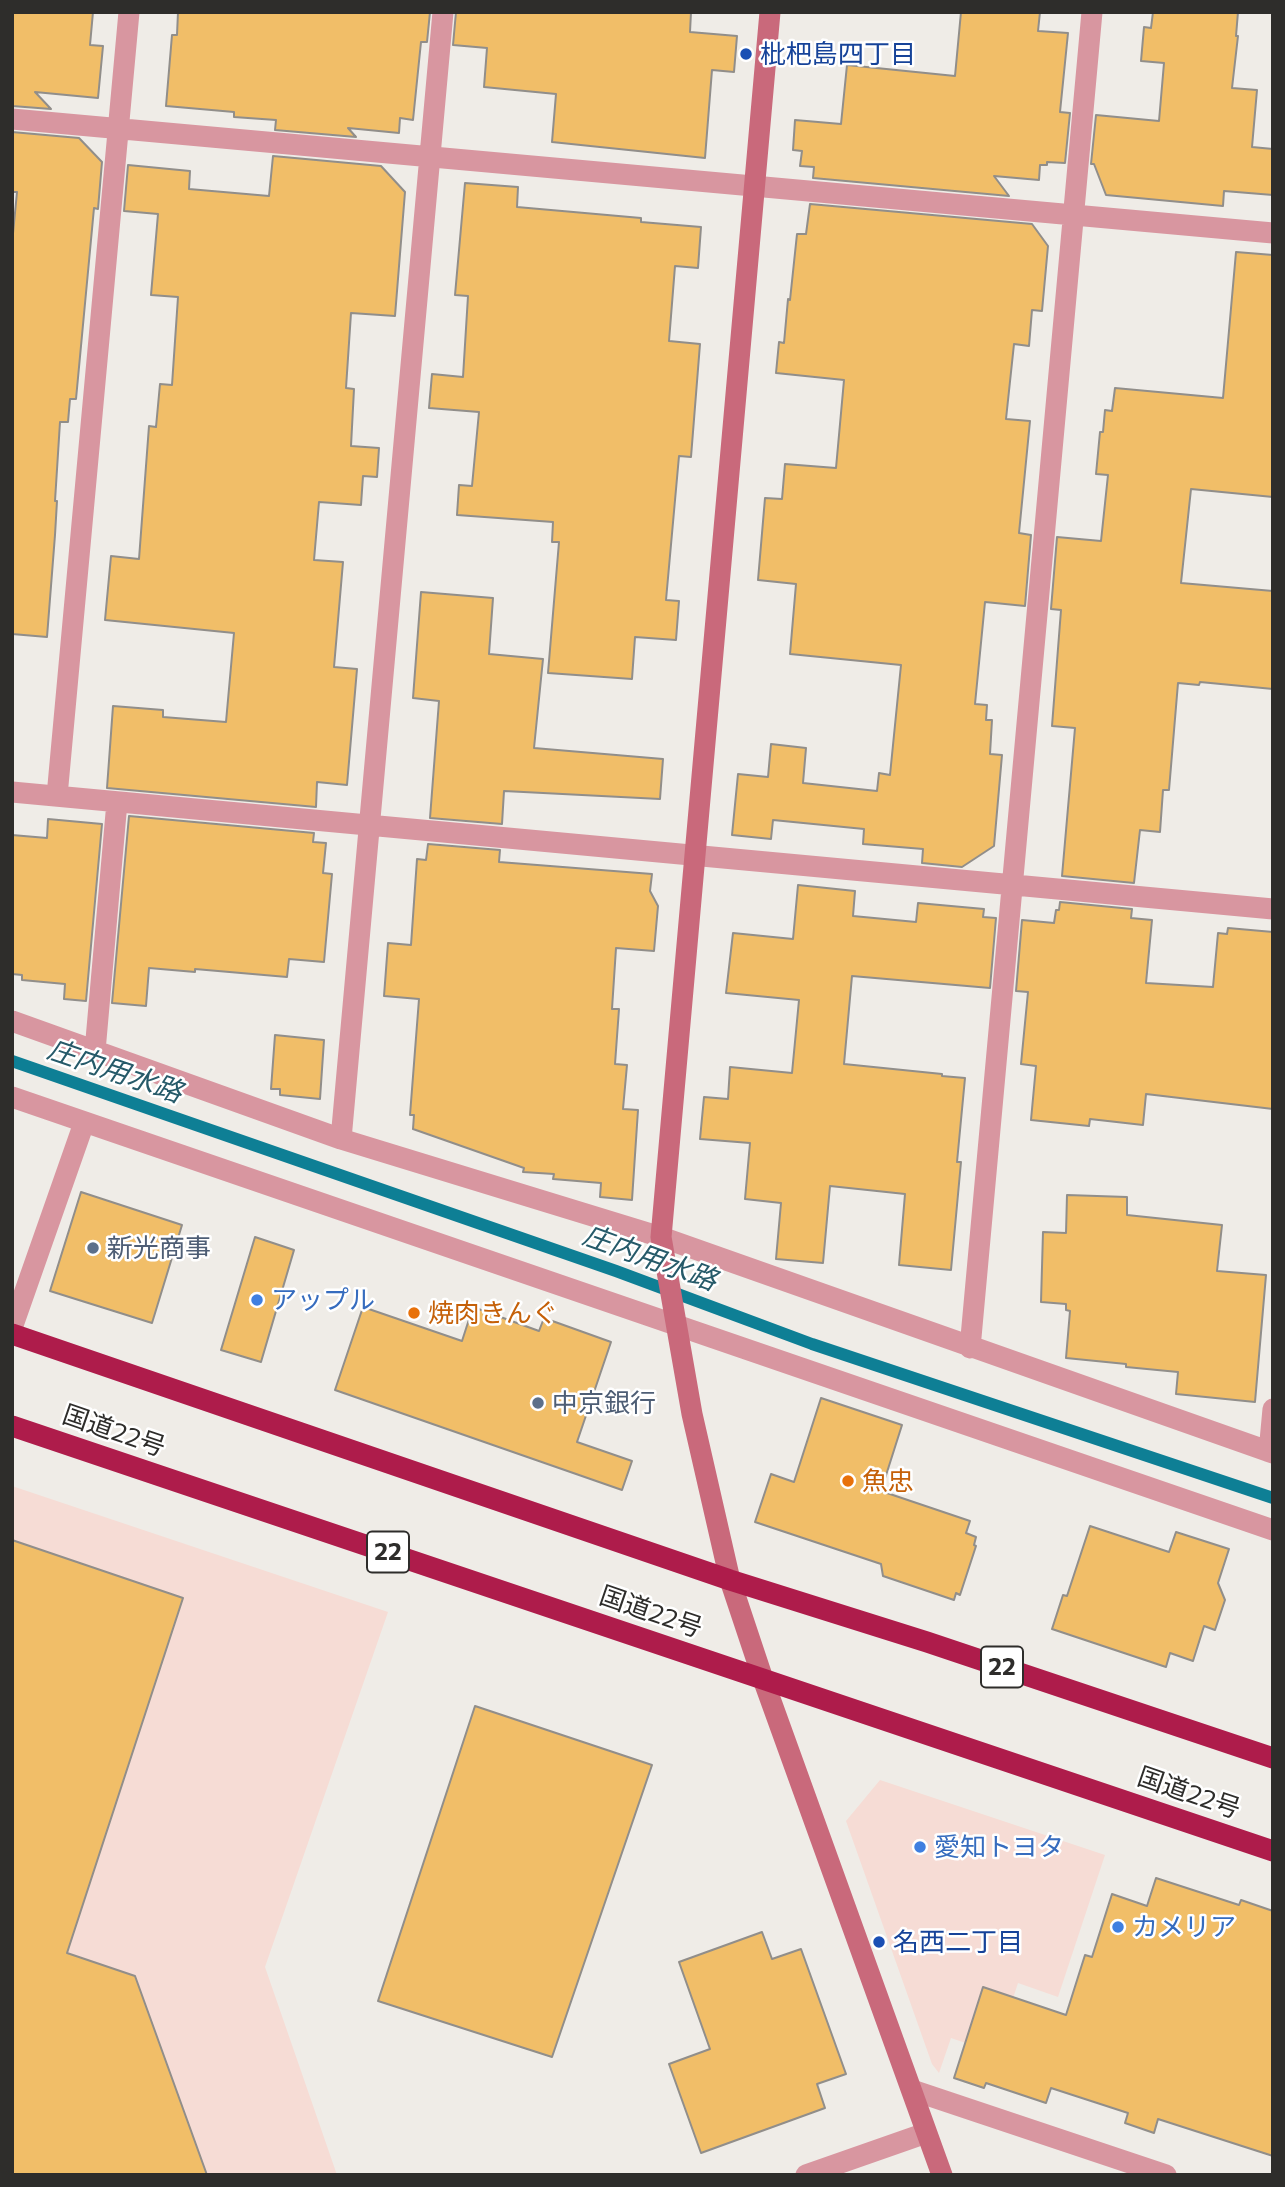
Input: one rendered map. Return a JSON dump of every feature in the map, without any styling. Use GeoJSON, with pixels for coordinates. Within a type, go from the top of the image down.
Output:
{"type":"FeatureCollection","features":[{"type":"Feature","properties":{"kind":"highway","name":"22"},"geometry":{"type":"LineString","coordinates":[[12,1334],[730,1580],[927,1642],[1273,1758]]}},
{"type":"Feature","properties":{"kind":"highway","name":"国道22号"},"geometry":{"type":"LineString","coordinates":[[12,1426],[1273,1851]]}},
{"type":"Feature","properties":{"kind":"street"},"geometry":{"type":"LineString","coordinates":[[57,796],[129,12]]}},
{"type":"Feature","properties":{"kind":"street"},"geometry":{"type":"LineString","coordinates":[[341,1139],[443,12]]}},
{"type":"Feature","properties":{"kind":"street"},"geometry":{"type":"LineString","coordinates":[[770,12],[662,1243],[695,1427],[730,1580],[763,1679],[942,2175]]}},
{"type":"Feature","properties":{"kind":"street"},"geometry":{"type":"LineString","coordinates":[[970,1348],[1092,12]]}},
{"type":"Feature","properties":{"kind":"street"},"geometry":{"type":"LineString","coordinates":[[12,118],[1273,233]]}},
{"type":"Feature","properties":{"kind":"street"},"geometry":{"type":"LineString","coordinates":[[12,792],[1273,909]]}},
{"type":"Feature","properties":{"kind":"street"},"geometry":{"type":"LineString","coordinates":[[95,1051],[117,802]]}},
{"type":"Feature","properties":{"kind":"street"},"geometry":{"type":"LineString","coordinates":[[12,1021],[341,1139],[662,1243],[1271,1452],[1273,1409]]}},
{"type":"Feature","properties":{"kind":"street"},"geometry":{"type":"LineString","coordinates":[[12,1097],[84,1124],[674,1320],[1273,1530]]}},
{"type":"Feature","properties":{"kind":"street"},"geometry":{"type":"LineString","coordinates":[[12,1328],[84,1124]]}},
{"type":"Feature","properties":{"kind":"street"},"geometry":{"type":"LineString","coordinates":[[912,2090],[1166,2175]]}},
{"type":"Feature","properties":{"kind":"street"},"geometry":{"type":"LineString","coordinates":[[806,2175],[926,2133]]}},
{"type":"Feature","properties":{"kind":"shaded area"},"geometry":{"type":"Polygon","coordinates":[[[12,1486],[388,1612],[265,1967],[337,2175],[12,2175],[12,1486]]]}},
{"type":"Feature","properties":{"kind":"shaded area"},"geometry":{"type":"Polygon","coordinates":[[[880,1780],[1105,1855],[1058,1997],[1018,1983],[995,2053],[951,2038],[939,2073],[932,2064],[846,1821],[880,1780]]]}},
{"type":"Feature","properties":{"kind":"building"},"geometry":{"type":"Polygon","coordinates":[[[12,12],[93,12],[90,45],[103,46],[98,98],[35,92],[51,109],[12,106],[12,12]]]}},
{"type":"Feature","properties":{"kind":"building"},"geometry":{"type":"Polygon","coordinates":[[[178,12],[430,12],[427,42],[421,42],[413,120],[400,118],[399,133],[348,128],[356,137],[275,130],[276,120],[234,117],[234,112],[166,106],[172,35],[177,35],[178,12]]]}},
{"type":"Feature","properties":{"kind":"building"},"geometry":{"type":"Polygon","coordinates":[[[456,12],[691,12],[690,32],[737,36],[734,72],[712,70],[705,158],[552,142],[556,94],[484,87],[487,48],[453,45],[456,12]]]}},
{"type":"Feature","properties":{"kind":"building"},"geometry":{"type":"Polygon","coordinates":[[[961,12],[1040,12],[1038,31],[1068,33],[1060,112],[1070,113],[1065,163],[1047,162],[1047,165],[1040,165],[1039,180],[994,176],[1009,196],[813,178],[814,167],[800,166],[802,151],[793,150],[795,120],[841,124],[847,65],[955,76],[961,12]]]}},
{"type":"Feature","properties":{"kind":"building"},"geometry":{"type":"Polygon","coordinates":[[[1153,12],[1238,12],[1232,88],[1257,90],[1252,147],[1273,149],[1273,195],[1224,191],[1223,206],[1106,195],[1094,164],[1091,164],[1096,115],[1159,121],[1164,63],[1141,61],[1144,27],[1151,28],[1153,12]]]}},
{"type":"Feature","properties":{"kind":"building"},"geometry":{"type":"Polygon","coordinates":[[[12,132],[79,138],[102,162],[98,209],[94,208],[76,399],[70,399],[68,422],[60,422],[47,637],[12,634],[12,244],[17,192],[12,192],[12,132]]]}},
{"type":"Feature","properties":{"kind":"building"},"geometry":{"type":"Polygon","coordinates":[[[273,156],[381,166],[405,192],[395,316],[351,313],[346,388],[354,389],[351,446],[379,448],[377,477],[363,476],[361,505],[319,502],[314,560],[343,562],[334,667],[357,669],[347,785],[317,782],[316,807],[107,788],[113,706],[163,710],[163,717],[226,722],[234,633],[105,620],[111,556],[139,559],[149,426],[156,427],[160,384],[172,385],[178,297],[151,295],[158,214],[124,211],[128,165],[190,171],[189,189],[269,196],[273,156]]]}},
{"type":"Feature","properties":{"kind":"building"},"geometry":{"type":"Polygon","coordinates":[[[465,183],[518,187],[517,207],[641,218],[641,222],[701,227],[698,268],[675,266],[669,341],[700,344],[691,457],[679,456],[666,600],[679,601],[676,640],[635,637],[632,679],[548,673],[559,542],[552,542],[553,522],[457,515],[459,485],[472,486],[479,412],[429,408],[432,374],[463,377],[468,296],[455,295],[465,183]]]}},
{"type":"Feature","properties":{"kind":"building"},"geometry":{"type":"Polygon","coordinates":[[[810,204],[1032,224],[1048,246],[1042,311],[1032,310],[1029,346],[1014,344],[1006,419],[1030,421],[1019,533],[1031,535],[1025,606],[985,602],[975,704],[987,705],[986,720],[992,720],[990,754],[1002,755],[994,846],[962,867],[922,863],[923,849],[863,844],[864,829],[773,820],[771,839],[732,835],[738,774],[768,777],[771,744],[806,748],[803,783],[877,791],[879,773],[890,775],[901,665],[790,654],[796,584],[758,580],[765,498],[782,499],[785,464],[836,468],[844,380],[776,373],[779,342],[784,343],[797,234],[806,234],[810,204]]]}},
{"type":"Feature","properties":{"kind":"building"},"geometry":{"type":"Polygon","coordinates":[[[1236,252],[1273,255],[1273,497],[1191,489],[1181,583],[1273,591],[1273,689],[1200,682],[1199,685],[1178,683],[1169,790],[1163,790],[1160,832],[1140,830],[1134,883],[1062,876],[1075,728],[1052,726],[1061,610],[1051,609],[1057,537],[1101,541],[1108,475],[1096,474],[1100,432],[1103,432],[1105,410],[1112,411],[1115,388],[1223,398],[1236,252]]]}},
{"type":"Feature","properties":{"kind":"building"},"geometry":{"type":"Polygon","coordinates":[[[421,592],[493,598],[489,654],[543,659],[534,748],[663,759],[660,799],[504,791],[502,824],[430,818],[439,701],[413,698],[421,592]]]}},
{"type":"Feature","properties":{"kind":"building"},"geometry":{"type":"Polygon","coordinates":[[[129,816],[314,833],[313,842],[326,843],[323,873],[332,874],[324,962],[289,959],[287,977],[149,968],[146,1006],[112,1003],[129,816]]]}},
{"type":"Feature","properties":{"kind":"building"},"geometry":{"type":"Polygon","coordinates":[[[48,819],[102,824],[86,1001],[64,999],[65,984],[22,980],[22,975],[12,974],[12,835],[47,838],[48,819]]]}},
{"type":"Feature","properties":{"kind":"building"},"geometry":{"type":"Polygon","coordinates":[[[428,844],[500,850],[499,862],[652,874],[650,891],[658,906],[654,951],[616,948],[612,1009],[619,1009],[615,1064],[627,1065],[623,1109],[638,1110],[632,1200],[600,1197],[601,1183],[553,1179],[554,1174],[523,1172],[524,1168],[413,1129],[414,1115],[410,1115],[419,999],[384,996],[388,943],[411,945],[417,859],[426,860],[428,844]]]}},
{"type":"Feature","properties":{"kind":"building"},"geometry":{"type":"Polygon","coordinates":[[[798,885],[855,891],[853,916],[916,922],[918,903],[984,909],[983,917],[996,918],[990,988],[852,976],[844,1064],[965,1078],[957,1162],[961,1162],[951,1270],[899,1265],[905,1194],[830,1186],[823,1263],[776,1259],[781,1203],[745,1199],[750,1143],[700,1139],[704,1097],[728,1099],[730,1067],[792,1073],[799,1000],[726,993],[733,933],[793,939],[798,885]]]}},
{"type":"Feature","properties":{"kind":"building"},"geometry":{"type":"Polygon","coordinates":[[[1060,902],[1132,909],[1131,918],[1152,920],[1146,983],[1213,987],[1218,933],[1227,934],[1228,928],[1273,932],[1273,1109],[1146,1094],[1143,1125],[1090,1119],[1089,1126],[1031,1120],[1036,1066],[1021,1064],[1028,992],[1016,991],[1022,920],[1054,923],[1060,902]]]}},
{"type":"Feature","properties":{"kind":"building"},"geometry":{"type":"Polygon","coordinates":[[[275,1035],[324,1040],[320,1099],[280,1095],[280,1089],[271,1089],[275,1035]]]}},
{"type":"Feature","properties":{"kind":"building"},"geometry":{"type":"Polygon","coordinates":[[[81,1192],[182,1225],[152,1323],[50,1291],[81,1192]]]}},
{"type":"Feature","properties":{"kind":"building"},"geometry":{"type":"Polygon","coordinates":[[[1067,1195],[1127,1197],[1127,1215],[1222,1225],[1217,1271],[1266,1275],[1255,1402],[1176,1394],[1178,1372],[1066,1358],[1070,1311],[1066,1310],[1066,1304],[1041,1302],[1043,1232],[1066,1233],[1067,1195]]]}},
{"type":"Feature","properties":{"kind":"building"},"geometry":{"type":"Polygon","coordinates":[[[255,1237],[294,1250],[261,1362],[221,1350],[255,1237]]]}},
{"type":"Feature","properties":{"kind":"building"},"geometry":{"type":"Polygon","coordinates":[[[363,1307],[462,1341],[473,1307],[539,1331],[544,1318],[611,1342],[577,1442],[632,1461],[622,1490],[335,1390],[363,1307]]]}},
{"type":"Feature","properties":{"kind":"building"},"geometry":{"type":"Polygon","coordinates":[[[821,1398],[902,1425],[881,1491],[970,1521],[966,1533],[976,1537],[976,1546],[960,1595],[956,1593],[954,1600],[883,1576],[881,1564],[755,1522],[771,1474],[794,1482],[821,1398]]]}},
{"type":"Feature","properties":{"kind":"building"},"geometry":{"type":"Polygon","coordinates":[[[1090,1526],[1169,1552],[1176,1532],[1229,1549],[1218,1583],[1225,1600],[1215,1630],[1204,1626],[1193,1661],[1170,1653],[1166,1667],[1052,1629],[1063,1595],[1067,1596],[1090,1526]]]}},
{"type":"Feature","properties":{"kind":"building"},"geometry":{"type":"Polygon","coordinates":[[[12,1540],[183,1598],[67,1953],[135,1976],[207,2175],[12,2175],[12,1540]]]}},
{"type":"Feature","properties":{"kind":"building"},"geometry":{"type":"Polygon","coordinates":[[[475,1706],[652,1765],[552,2057],[378,2001],[475,1706]]]}},
{"type":"Feature","properties":{"kind":"building"},"geometry":{"type":"Polygon","coordinates":[[[1156,1878],[1239,1905],[1241,1900],[1273,1911],[1273,2156],[1158,2119],[1154,2133],[1125,2123],[1128,2113],[1051,2088],[1046,2103],[986,2083],[984,2088],[954,2078],[983,1987],[1066,2015],[1085,1955],[1092,1957],[1112,1894],[1147,1906],[1156,1878]]]}},
{"type":"Feature","properties":{"kind":"building"},"geometry":{"type":"Polygon","coordinates":[[[762,1932],[772,1959],[801,1949],[846,2074],[817,2084],[825,2108],[701,2153],[669,2064],[710,2049],[679,1962],[762,1932]]]}},
{"type":"Feature","properties":{"kind":"waterway","name":"庄内用水路"},"geometry":{"type":"LineString","coordinates":[[12,1061],[616,1271],[812,1344],[1273,1498]]}},
{"type":"Feature","properties":{"kind":"place","name":"枇杷島四丁目"},"geometry":{"type":"Point","coordinates":[746,54]}},
{"type":"Feature","properties":{"kind":"place","name":"新光商事"},"geometry":{"type":"Point","coordinates":[93,1248]}},
{"type":"Feature","properties":{"kind":"place","name":"アップル"},"geometry":{"type":"Point","coordinates":[257,1300]}},
{"type":"Feature","properties":{"kind":"place","name":"焼肉きんぐ"},"geometry":{"type":"Point","coordinates":[414,1313]}},
{"type":"Feature","properties":{"kind":"place","name":"中京銀行"},"geometry":{"type":"Point","coordinates":[538,1403]}},
{"type":"Feature","properties":{"kind":"place","name":"魚忠"},"geometry":{"type":"Point","coordinates":[848,1481]}},
{"type":"Feature","properties":{"kind":"place","name":"愛知トヨタ"},"geometry":{"type":"Point","coordinates":[920,1847]}},
{"type":"Feature","properties":{"kind":"place","name":"カメリア"},"geometry":{"type":"Point","coordinates":[1118,1927]}},
{"type":"Feature","properties":{"kind":"place","name":"名西二丁目"},"geometry":{"type":"Point","coordinates":[879,1942]}}]}
